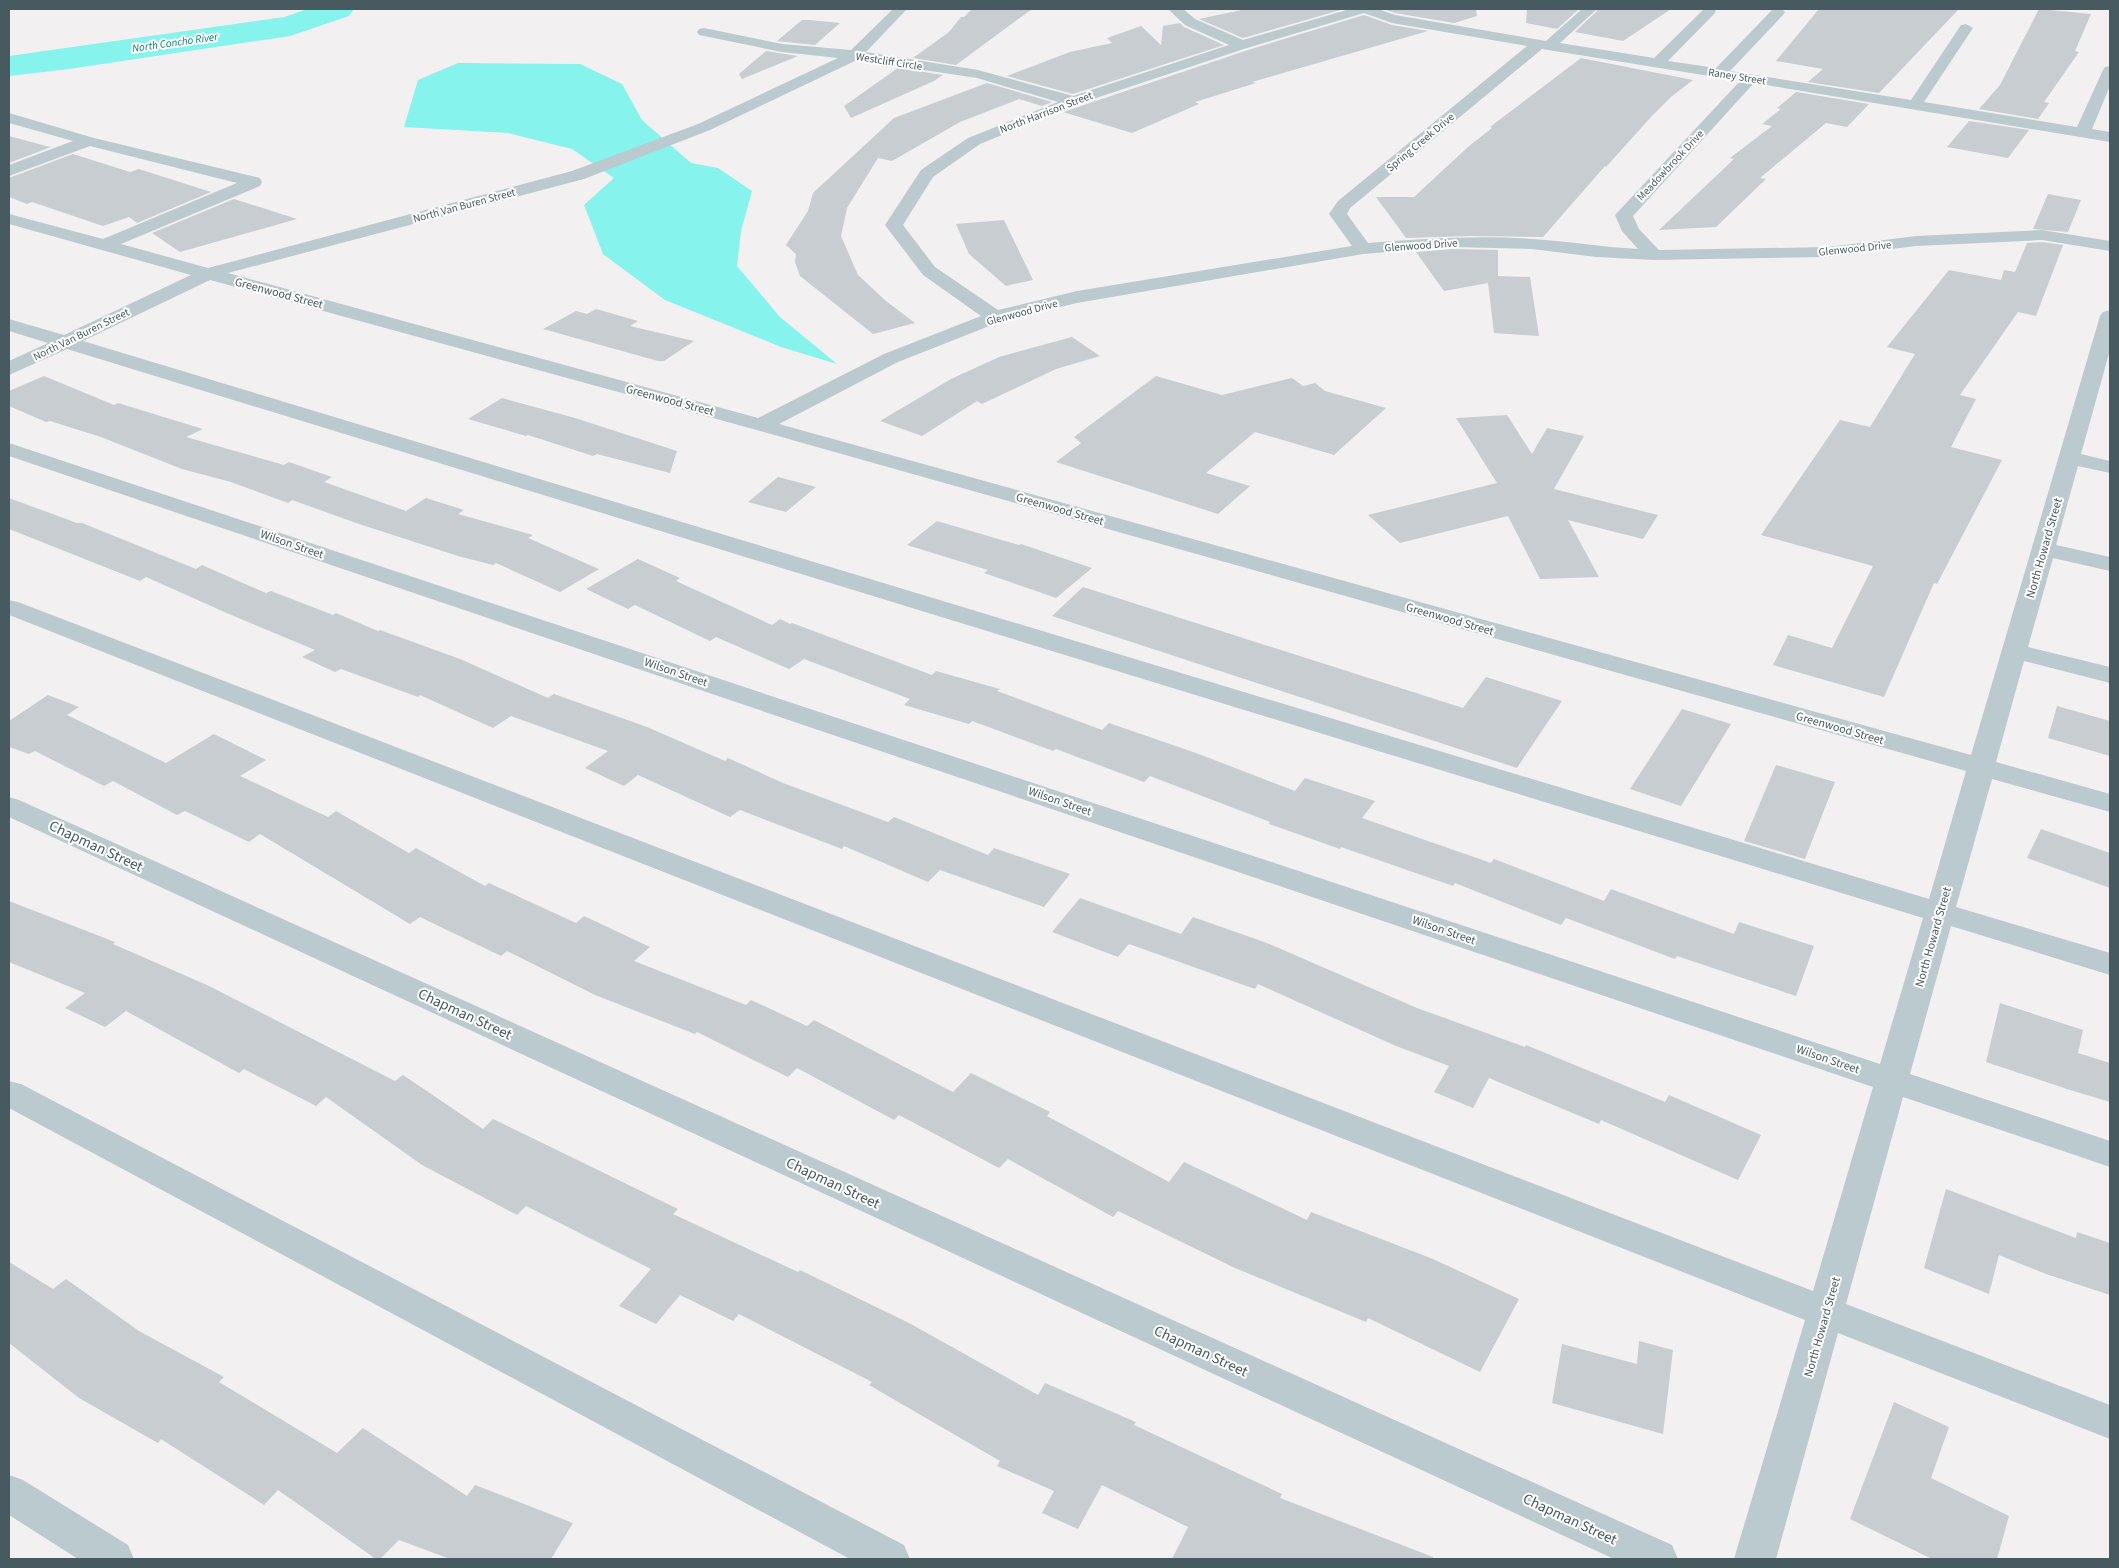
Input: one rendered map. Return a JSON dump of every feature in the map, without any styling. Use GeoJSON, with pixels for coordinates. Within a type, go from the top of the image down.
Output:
{"type":"FeatureCollection","features":[{"type":"Feature","properties":{"kind":"street","name":"North Van Buren Street"},"geometry":{"type":"LineString","coordinates":[[9,369],[209,273],[578,175],[704,128],[855,55],[900,9]]}},
{"type":"Feature","properties":{"kind":"street"},"geometry":{"type":"LineString","coordinates":[[1175,9],[1190,22],[1242,46]]}},
{"type":"Feature","properties":{"kind":"street","name":"North Harrison Street"},"geometry":{"type":"LineString","coordinates":[[995,317],[930,271],[894,224],[927,174],[974,141],[1073,101],[1242,46],[1365,9]]}},
{"type":"Feature","properties":{"kind":"street","name":"Raney Street"},"geometry":{"type":"LineString","coordinates":[[1365,9],[1392,19],[2110,137]]}},
{"type":"Feature","properties":{"kind":"street"},"geometry":{"type":"LineString","coordinates":[[1544,45],[1590,9]]}},
{"type":"Feature","properties":{"kind":"street"},"geometry":{"type":"LineString","coordinates":[[1658,63],[1709,11]]}},
{"type":"Feature","properties":{"kind":"street"},"geometry":{"type":"LineString","coordinates":[[1720,73],[1778,12]]}},
{"type":"Feature","properties":{"kind":"street"},"geometry":{"type":"LineString","coordinates":[[1915,105],[1966,28]]}},
{"type":"Feature","properties":{"kind":"street","name":"Westcliff Circle"},"geometry":{"type":"LineString","coordinates":[[704,32],[782,48],[855,55],[978,74],[1073,101]]}},
{"type":"Feature","properties":{"kind":"street","name":"Spring Creek Drive"},"geometry":{"type":"LineString","coordinates":[[1363,249],[1338,214],[1344,205],[1544,45]]}},
{"type":"Feature","properties":{"kind":"street"},"geometry":{"type":"LineString","coordinates":[[2082,133],[2110,70]]}},
{"type":"Feature","properties":{"kind":"street","name":"Meadowbrook Drive"},"geometry":{"type":"LineString","coordinates":[[1654,255],[1630,231],[1624,215],[1752,78]]}},
{"type":"Feature","properties":{"kind":"street"},"geometry":{"type":"LineString","coordinates":[[9,118],[89,142],[254,182],[104,245]]}},
{"type":"Feature","properties":{"kind":"street"},"geometry":{"type":"LineString","coordinates":[[9,171],[89,142]]}},
{"type":"Feature","properties":{"kind":"street","name":"Greenwood Street"},"geometry":{"type":"LineString","coordinates":[[9,219],[760,425],[2110,803]]}},
{"type":"Feature","properties":{"kind":"street","name":"Glenwood Drive"},"geometry":{"type":"LineString","coordinates":[[760,425],[891,358],[995,317],[1078,298],[1363,249],[1452,242],[1532,244],[1596,252],[1654,255],[1828,252],[1916,242],[2042,235],[2110,246]]}},
{"type":"Feature","properties":{"kind":"street","name":"North Howard Street"},"geometry":{"type":"LineString","coordinates":[[1755,1559],[2069,458],[2102,377],[2110,316]]}},
{"type":"Feature","properties":{"kind":"street"},"geometry":{"type":"LineString","coordinates":[[9,325],[2110,964]]}},
{"type":"Feature","properties":{"kind":"street","name":"Wilson Street"},"geometry":{"type":"LineString","coordinates":[[9,449],[2110,1154]]}},
{"type":"Feature","properties":{"kind":"street"},"geometry":{"type":"LineString","coordinates":[[2069,458],[2110,467]]}},
{"type":"Feature","properties":{"kind":"street"},"geometry":{"type":"LineString","coordinates":[[2044,549],[2110,564]]}},
{"type":"Feature","properties":{"kind":"street"},"geometry":{"type":"LineString","coordinates":[[9,607],[2110,1422]]}},
{"type":"Feature","properties":{"kind":"street"},"geometry":{"type":"LineString","coordinates":[[2015,650],[2110,675]]}},
{"type":"Feature","properties":{"kind":"street","name":"Chapman Street"},"geometry":{"type":"LineString","coordinates":[[9,806],[1657,1559]]}},
{"type":"Feature","properties":{"kind":"street"},"geometry":{"type":"LineString","coordinates":[[9,1093],[889,1559]]}},
{"type":"Feature","properties":{"kind":"street"},"geometry":{"type":"LineString","coordinates":[[9,1492],[113,1559]]}},
{"type":"Feature","properties":{"kind":"water"},"geometry":{"type":"Polygon","coordinates":[[[458,63],[580,64],[622,84],[642,120],[691,163],[718,168],[752,191],[741,231],[737,266],[780,317],[837,364],[781,347],[665,300],[603,254],[584,205],[614,178],[572,149],[508,133],[404,127],[418,80],[458,63]]]}},
{"type":"Feature","properties":{"kind":"building"},"geometry":{"type":"Polygon","coordinates":[[[972,9],[1032,9],[956,65],[913,58],[949,32],[961,17],[964,17],[972,9]]]}},
{"type":"Feature","properties":{"kind":"building"},"geometry":{"type":"Polygon","coordinates":[[[1246,9],[1344,9],[1243,38],[1199,19],[1246,9]]]}},
{"type":"Feature","properties":{"kind":"building"},"geometry":{"type":"Polygon","coordinates":[[[1383,9],[1476,9],[1477,16],[1454,23],[1395,13],[1383,9]]]}},
{"type":"Feature","properties":{"kind":"building"},"geometry":{"type":"Polygon","coordinates":[[[1527,9],[1579,9],[1557,29],[1526,23],[1527,9]]]}},
{"type":"Feature","properties":{"kind":"building"},"geometry":{"type":"Polygon","coordinates":[[[1599,9],[1671,9],[1623,41],[1575,32],[1599,9]]]}},
{"type":"Feature","properties":{"kind":"building"},"geometry":{"type":"Polygon","coordinates":[[[1819,9],[1959,9],[1879,93],[1808,82],[1823,69],[1776,61],[1819,9]]]}},
{"type":"Feature","properties":{"kind":"building"},"geometry":{"type":"Polygon","coordinates":[[[2039,9],[2091,14],[2075,51],[2079,52],[2044,102],[2049,103],[2038,119],[1979,109],[2000,85],[2039,9]]]}},
{"type":"Feature","properties":{"kind":"building"},"geometry":{"type":"Polygon","coordinates":[[[1364,15],[1392,25],[1428,31],[1252,82],[1256,83],[1195,102],[1199,104],[1132,133],[1063,112],[1248,50],[1364,15]]]}},
{"type":"Feature","properties":{"kind":"building"},"geometry":{"type":"Polygon","coordinates":[[[802,20],[840,23],[815,45],[777,41],[802,20]]]}},
{"type":"Feature","properties":{"kind":"building"},"geometry":{"type":"Polygon","coordinates":[[[1180,23],[1184,27],[1224,45],[1073,94],[1007,76],[1070,52],[1112,43],[1107,38],[1141,26],[1161,45],[1163,26],[1180,23]]]}},
{"type":"Feature","properties":{"kind":"building"},"geometry":{"type":"Polygon","coordinates":[[[766,51],[798,56],[742,79],[739,74],[766,51]]]}},
{"type":"Feature","properties":{"kind":"building"},"geometry":{"type":"Polygon","coordinates":[[[1581,58],[1693,80],[1671,97],[1651,117],[1543,237],[1470,236],[1406,238],[1376,197],[1414,197],[1469,146],[1492,128],[1490,127],[1581,58]]]}},
{"type":"Feature","properties":{"kind":"building"},"geometry":{"type":"Polygon","coordinates":[[[898,68],[943,75],[934,81],[851,118],[844,106],[898,68]]]}},
{"type":"Feature","properties":{"kind":"building"},"geometry":{"type":"Polygon","coordinates":[[[987,83],[1052,102],[1042,106],[1019,99],[960,122],[892,161],[878,158],[847,208],[841,236],[858,275],[886,301],[915,323],[873,334],[800,276],[795,262],[796,254],[786,245],[808,211],[813,193],[894,118],[987,83]]]}},
{"type":"Feature","properties":{"kind":"building"},"geometry":{"type":"Polygon","coordinates":[[[1796,92],[1869,104],[1847,127],[1826,123],[1760,178],[1766,179],[1716,227],[1659,230],[1734,159],[1730,158],[1772,126],[1762,124],[1781,109],[1777,108],[1796,92]]]}},
{"type":"Feature","properties":{"kind":"building"},"geometry":{"type":"Polygon","coordinates":[[[1969,121],[2029,130],[2008,158],[1947,147],[1969,121]]]}},
{"type":"Feature","properties":{"kind":"building"},"geometry":{"type":"Polygon","coordinates":[[[9,136],[46,146],[51,147],[9,163],[9,136]]]}},
{"type":"Feature","properties":{"kind":"building"},"geometry":{"type":"Polygon","coordinates":[[[73,154],[130,172],[139,169],[211,192],[137,223],[129,217],[103,226],[32,202],[27,204],[9,197],[9,178],[73,154]]]}},
{"type":"Feature","properties":{"kind":"building"},"geometry":{"type":"Polygon","coordinates":[[[2048,194],[2081,200],[2068,232],[2033,229],[2048,194]]]}},
{"type":"Feature","properties":{"kind":"building"},"geometry":{"type":"Polygon","coordinates":[[[234,199],[297,219],[180,252],[152,233],[234,199]]]}},
{"type":"Feature","properties":{"kind":"building"},"geometry":{"type":"Polygon","coordinates":[[[1004,220],[1033,280],[1006,286],[969,254],[956,224],[1004,220]]]}},
{"type":"Feature","properties":{"kind":"building"},"geometry":{"type":"Polygon","coordinates":[[[2042,242],[2063,245],[2036,316],[2018,312],[1960,395],[1976,399],[1951,447],[2002,460],[1937,584],[1934,583],[1884,697],[1773,665],[1788,635],[1832,648],[1873,566],[1761,535],[1840,420],[1870,427],[1915,354],[1887,347],[1949,270],[2001,280],[2004,270],[2015,272],[2027,243],[2042,242]]]}},
{"type":"Feature","properties":{"kind":"building"},"geometry":{"type":"Polygon","coordinates":[[[1452,249],[1498,250],[1498,276],[1530,277],[1539,336],[1494,333],[1488,283],[1444,291],[1416,252],[1452,249]]]}},
{"type":"Feature","properties":{"kind":"building"},"geometry":{"type":"Polygon","coordinates":[[[596,309],[638,321],[630,326],[694,341],[664,361],[658,361],[543,329],[576,311],[587,314],[596,309]]]}},
{"type":"Feature","properties":{"kind":"building"},"geometry":{"type":"Polygon","coordinates":[[[1072,337],[1100,356],[1056,369],[982,404],[977,401],[922,436],[880,421],[951,379],[999,357],[1072,337]]]}},
{"type":"Feature","properties":{"kind":"building"},"geometry":{"type":"Polygon","coordinates":[[[44,376],[114,405],[118,403],[203,429],[186,437],[284,465],[289,462],[332,477],[324,482],[406,511],[426,498],[464,510],[458,514],[533,535],[528,538],[599,569],[560,592],[496,563],[493,565],[458,556],[292,500],[288,503],[231,482],[182,469],[101,437],[50,421],[46,422],[9,406],[9,391],[44,376]]]}},
{"type":"Feature","properties":{"kind":"building"},"geometry":{"type":"Polygon","coordinates":[[[1156,376],[1222,395],[1292,378],[1303,386],[1315,383],[1325,391],[1386,408],[1334,455],[1255,432],[1206,473],[1250,486],[1218,514],[1056,462],[1081,443],[1074,437],[1156,376]]]}},
{"type":"Feature","properties":{"kind":"building"},"geometry":{"type":"Polygon","coordinates":[[[502,398],[575,418],[677,451],[670,473],[597,454],[593,456],[528,435],[468,419],[502,398]]]}},
{"type":"Feature","properties":{"kind":"building"},"geometry":{"type":"Polygon","coordinates":[[[1507,415],[1532,454],[1547,428],[1584,436],[1554,489],[1658,515],[1643,539],[1568,520],[1599,577],[1540,579],[1508,516],[1400,543],[1368,515],[1497,483],[1456,418],[1507,415]]]}},
{"type":"Feature","properties":{"kind":"building"},"geometry":{"type":"Polygon","coordinates":[[[778,477],[816,487],[786,512],[748,502],[778,477]]]}},
{"type":"Feature","properties":{"kind":"building"},"geometry":{"type":"Polygon","coordinates":[[[9,498],[77,523],[82,523],[196,569],[202,565],[266,593],[271,591],[333,615],[336,613],[378,631],[380,630],[460,659],[548,698],[554,694],[647,727],[725,761],[728,758],[783,783],[888,822],[894,817],[988,855],[994,848],[1070,874],[1044,907],[940,870],[928,882],[844,846],[842,849],[740,810],[730,817],[638,775],[624,786],[585,768],[608,751],[511,716],[493,728],[420,695],[418,697],[341,669],[335,672],[302,657],[315,650],[146,577],[140,581],[9,529],[9,498]]]}},
{"type":"Feature","properties":{"kind":"building"},"geometry":{"type":"Polygon","coordinates":[[[937,521],[1021,544],[1092,568],[1056,598],[984,573],[988,570],[907,545],[937,521]]]}},
{"type":"Feature","properties":{"kind":"building"},"geometry":{"type":"Polygon","coordinates":[[[638,559],[680,578],[676,581],[772,625],[780,619],[932,675],[936,671],[1000,689],[997,691],[1102,730],[1109,723],[1196,753],[1295,791],[1305,778],[1375,801],[1362,818],[1491,863],[1494,859],[1604,901],[1611,889],[1734,934],[1739,922],[1814,946],[1796,996],[1677,956],[1675,959],[1566,918],[1561,925],[1455,883],[1453,886],[1269,824],[1270,822],[1150,776],[1144,782],[1056,749],[1053,751],[972,721],[969,724],[904,705],[910,699],[804,659],[789,669],[716,637],[710,641],[635,605],[628,609],[586,589],[638,559]]]}},
{"type":"Feature","properties":{"kind":"building"},"geometry":{"type":"Polygon","coordinates":[[[1083,587],[1463,708],[1486,677],[1562,701],[1517,768],[1052,616],[1083,587]]]}},
{"type":"Feature","properties":{"kind":"building"},"geometry":{"type":"Polygon","coordinates":[[[48,695],[79,707],[67,715],[166,763],[214,734],[266,760],[240,776],[328,817],[336,811],[409,853],[416,848],[485,886],[489,883],[576,923],[584,916],[650,947],[634,961],[746,1005],[751,1000],[807,1026],[814,1020],[953,1092],[971,1073],[1050,1112],[1047,1116],[1169,1182],[1184,1162],[1307,1220],[1311,1212],[1433,1259],[1519,1299],[1480,1372],[1368,1318],[1366,1322],[1235,1268],[1118,1211],[1113,1217],[1008,1159],[999,1168],[899,1115],[894,1120],[797,1068],[788,1077],[697,1032],[695,1034],[595,995],[507,951],[501,956],[420,917],[410,924],[260,834],[249,842],[185,811],[177,815],[113,781],[104,786],[35,751],[29,754],[9,747],[9,721],[48,695]]]}},
{"type":"Feature","properties":{"kind":"building"},"geometry":{"type":"Polygon","coordinates":[[[2057,706],[2110,721],[2110,756],[2048,738],[2057,706]]]}},
{"type":"Feature","properties":{"kind":"building"},"geometry":{"type":"Polygon","coordinates":[[[1682,709],[1731,724],[1681,806],[1630,789],[1682,709]]]}},
{"type":"Feature","properties":{"kind":"building"},"geometry":{"type":"Polygon","coordinates":[[[1776,765],[1835,782],[1805,859],[1744,841],[1776,765]]]}},
{"type":"Feature","properties":{"kind":"building"},"geometry":{"type":"Polygon","coordinates":[[[2041,829],[2110,853],[2110,888],[2027,858],[2041,829]]]}},
{"type":"Feature","properties":{"kind":"building"},"geometry":{"type":"Polygon","coordinates":[[[1080,898],[1181,934],[1193,917],[1267,943],[1417,1008],[1525,1047],[1526,1045],[1665,1102],[1669,1095],[1761,1135],[1738,1180],[1601,1120],[1599,1124],[1489,1078],[1473,1108],[1434,1092],[1449,1066],[1396,1046],[1258,984],[1255,989],[1129,944],[1118,957],[1052,932],[1080,898]]]}},
{"type":"Feature","properties":{"kind":"building"},"geometry":{"type":"Polygon","coordinates":[[[9,901],[115,942],[113,944],[207,985],[395,1081],[403,1075],[483,1129],[493,1119],[678,1209],[673,1214],[798,1272],[800,1270],[909,1323],[1038,1395],[1045,1383],[1136,1422],[1134,1425],[1282,1494],[1280,1498],[1433,1557],[1432,1559],[1172,1559],[1188,1527],[1102,1485],[1078,1529],[1042,1513],[1054,1491],[997,1466],[1000,1461],[869,1385],[872,1382],[739,1314],[733,1321],[680,1295],[656,1324],[619,1306],[651,1269],[526,1206],[517,1215],[422,1165],[326,1097],[316,1106],[244,1069],[239,1073],[126,1011],[105,1027],[65,1008],[85,993],[9,962],[9,901]]]}},
{"type":"Feature","properties":{"kind":"building"},"geometry":{"type":"Polygon","coordinates":[[[2000,1003],[2083,1030],[2078,1053],[2110,1063],[2110,1102],[1986,1062],[2000,1003]]]}},
{"type":"Feature","properties":{"kind":"building"},"geometry":{"type":"Polygon","coordinates":[[[1946,1189],[2076,1238],[2077,1232],[2110,1243],[2110,1295],[2046,1274],[1999,1255],[1989,1294],[1924,1268],[1946,1189]]]}},
{"type":"Feature","properties":{"kind":"building"},"geometry":{"type":"Polygon","coordinates":[[[9,1262],[53,1289],[66,1279],[139,1331],[224,1377],[219,1382],[337,1453],[363,1428],[467,1496],[475,1485],[573,1523],[551,1559],[450,1559],[399,1540],[380,1559],[376,1559],[278,1490],[264,1505],[161,1439],[158,1443],[79,1398],[9,1343],[9,1262]]]}},
{"type":"Feature","properties":{"kind":"building"},"geometry":{"type":"Polygon","coordinates":[[[1639,1341],[1673,1350],[1663,1434],[1552,1403],[1562,1344],[1637,1364],[1639,1341]]]}},
{"type":"Feature","properties":{"kind":"building"},"geometry":{"type":"Polygon","coordinates":[[[1894,1402],[1949,1427],[1931,1478],[2009,1516],[1997,1559],[1932,1559],[1850,1519],[1894,1402]]]}},
{"type":"Feature","properties":{"kind":"waterway","name":"North Concho River"},"geometry":{"type":"LineString","coordinates":[[9,66],[69,59],[290,26],[338,9]]}}]}
